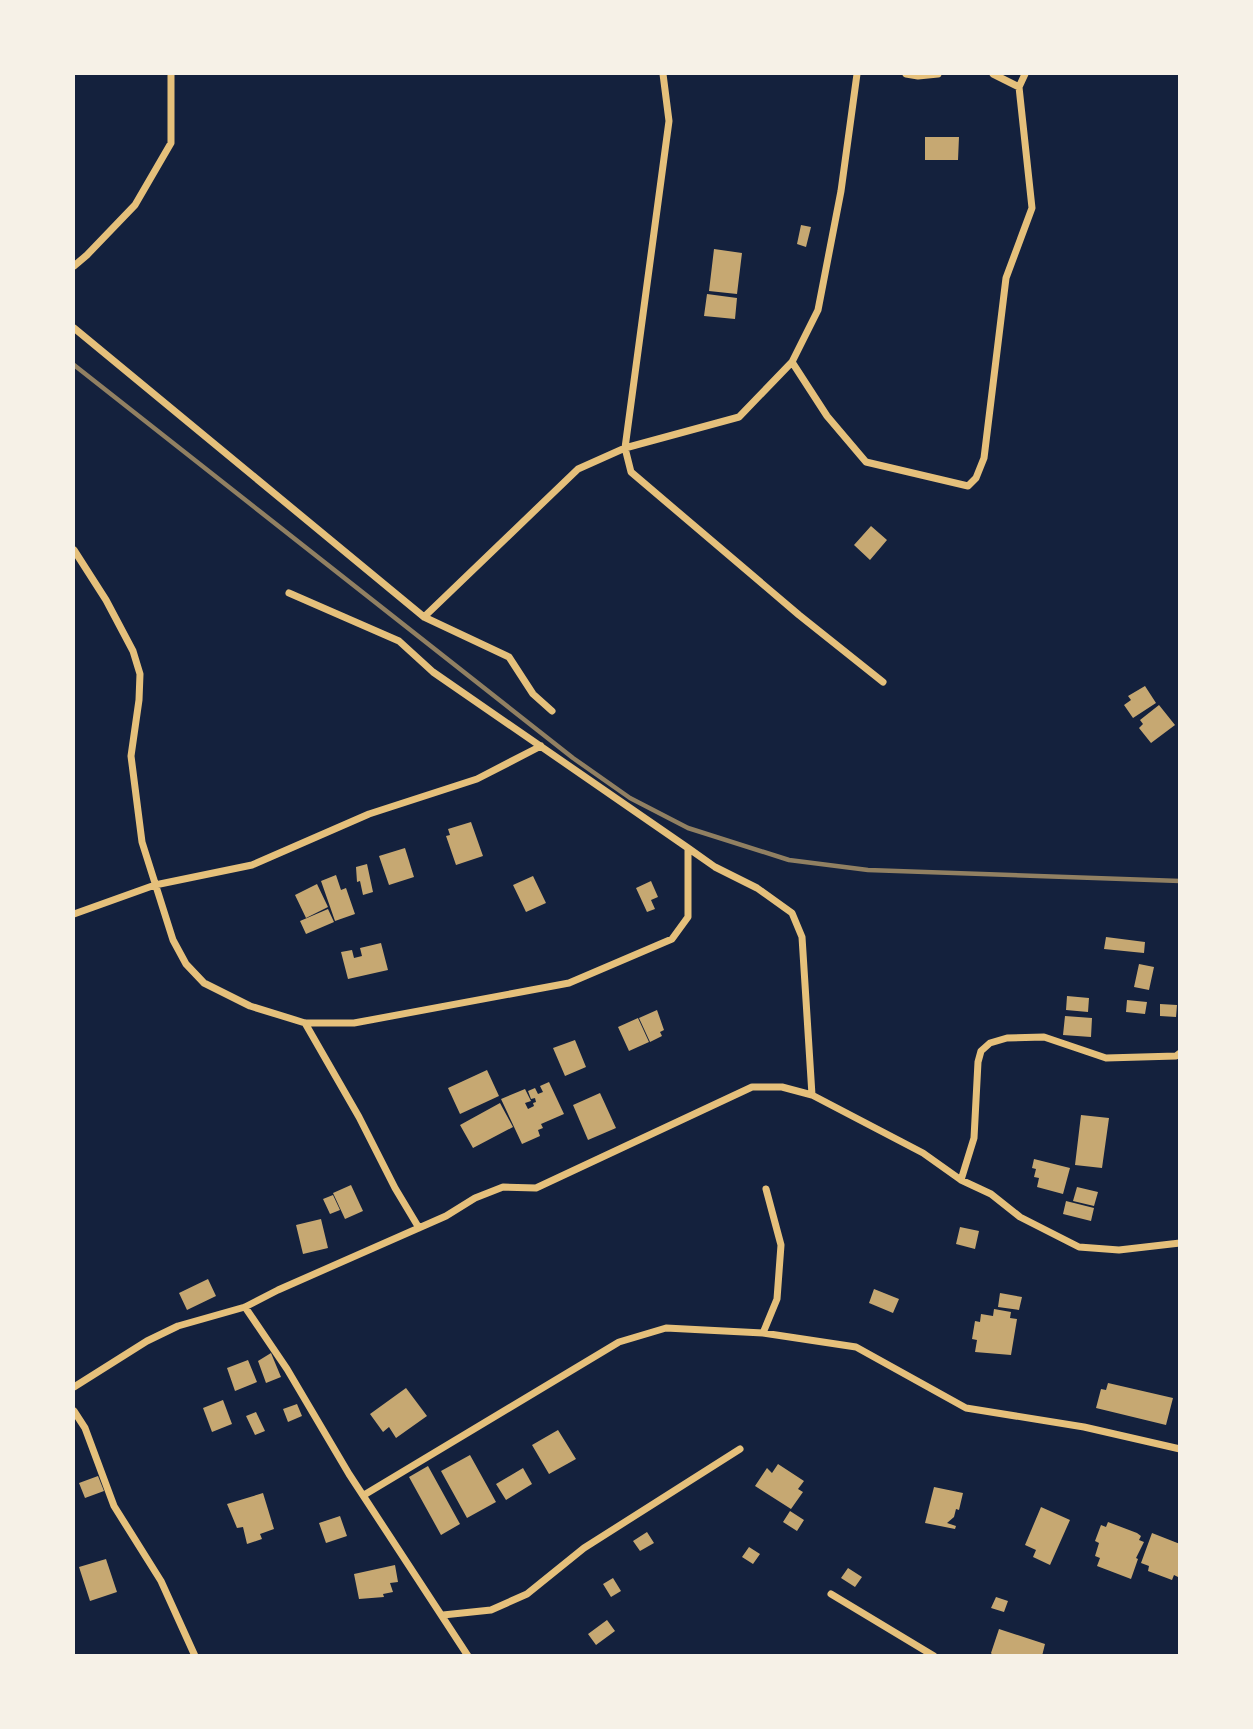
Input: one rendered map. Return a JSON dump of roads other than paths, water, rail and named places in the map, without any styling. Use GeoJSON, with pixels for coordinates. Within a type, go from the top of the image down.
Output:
{"type":"FeatureCollection","features":[{"type":"Feature","properties":{"kind":"street"},"geometry":{"type":"LineString","coordinates":[[74,266],[135,205],[171,143],[172,74]]}},
{"type":"Feature","properties":{"kind":"street"},"geometry":{"type":"LineString","coordinates":[[663,74],[669,121],[625,448],[631,472],[799,615],[883,682]]}},
{"type":"Feature","properties":{"kind":"street"},"geometry":{"type":"LineString","coordinates":[[424,617],[579,469],[625,448],[738,417],[792,362],[818,310],[841,191],[857,74]]}},
{"type":"Feature","properties":{"kind":"street"},"geometry":{"type":"LineString","coordinates":[[906,74],[938,74]]}},
{"type":"Feature","properties":{"kind":"street"},"geometry":{"type":"LineString","coordinates":[[993,74],[1019,87]]}},
{"type":"Feature","properties":{"kind":"street"},"geometry":{"type":"LineString","coordinates":[[792,362],[827,416],[866,462],[968,486],[976,478],[984,458],[1006,278],[1032,208],[1019,87],[1025,74]]}},
{"type":"Feature","properties":{"kind":"street"},"geometry":{"type":"LineString","coordinates":[[74,328],[424,617],[509,657],[533,694],[552,711]]}},
{"type":"Feature","properties":{"kind":"street"},"geometry":{"type":"LineString","coordinates":[[74,550],[106,600],[133,651],[140,674],[131,755],[142,842],[173,940],[186,964],[204,983],[250,1006],[305,1023],[354,1023],[569,983],[672,939],[688,917],[688,848]]}},
{"type":"Feature","properties":{"kind":"street"},"geometry":{"type":"LineString","coordinates":[[289,593],[399,641],[433,672],[715,867],[757,888],[792,913],[802,937],[812,1095]]}},
{"type":"Feature","properties":{"kind":"street"},"geometry":{"type":"LineString","coordinates":[[74,914],[155,885],[252,865],[369,814],[477,779],[541,746]]}},
{"type":"Feature","properties":{"kind":"street"},"geometry":{"type":"LineString","coordinates":[[305,1023],[419,1228]]}},
{"type":"Feature","properties":{"kind":"street"},"geometry":{"type":"LineString","coordinates":[[961,1180],[974,1138],[978,1062],[981,1051],[990,1043],[1007,1038],[1044,1037],[1106,1058],[1177,1056],[1180,1053]]}},
{"type":"Feature","properties":{"kind":"street"},"geometry":{"type":"LineString","coordinates":[[74,1387],[147,1341],[178,1326],[245,1307],[446,1216],[475,1198],[503,1187],[536,1188],[752,1087],[782,1087],[812,1095],[923,1153],[961,1180],[990,1194],[1020,1217],[1079,1247],[1119,1250],[1180,1243]]}},
{"type":"Feature","properties":{"kind":"street"},"geometry":{"type":"LineString","coordinates":[[763,1333],[777,1299],[781,1245],[766,1189]]}},
{"type":"Feature","properties":{"kind":"street"},"geometry":{"type":"LineString","coordinates":[[245,1307],[468,1656]]}},
{"type":"Feature","properties":{"kind":"street"},"geometry":{"type":"LineString","coordinates":[[364,1495],[619,1342],[666,1328],[763,1333],[856,1347],[967,1408],[1084,1427],[1180,1448]]}},
{"type":"Feature","properties":{"kind":"street"},"geometry":{"type":"LineString","coordinates":[[74,1411],[85,1428],[114,1506],[161,1581],[195,1656]]}},
{"type":"Feature","properties":{"kind":"street"},"geometry":{"type":"LineString","coordinates":[[443,1615],[491,1610],[527,1594],[584,1548],[740,1449]]}},
{"type":"Feature","properties":{"kind":"street"},"geometry":{"type":"LineString","coordinates":[[831,1594],[934,1656]]}},
{"type":"Feature","properties":{"kind":"railway"},"geometry":{"type":"LineString","coordinates":[[74,365],[573,758],[630,798],[688,828],[789,860],[868,870],[1180,881]]}}]}
